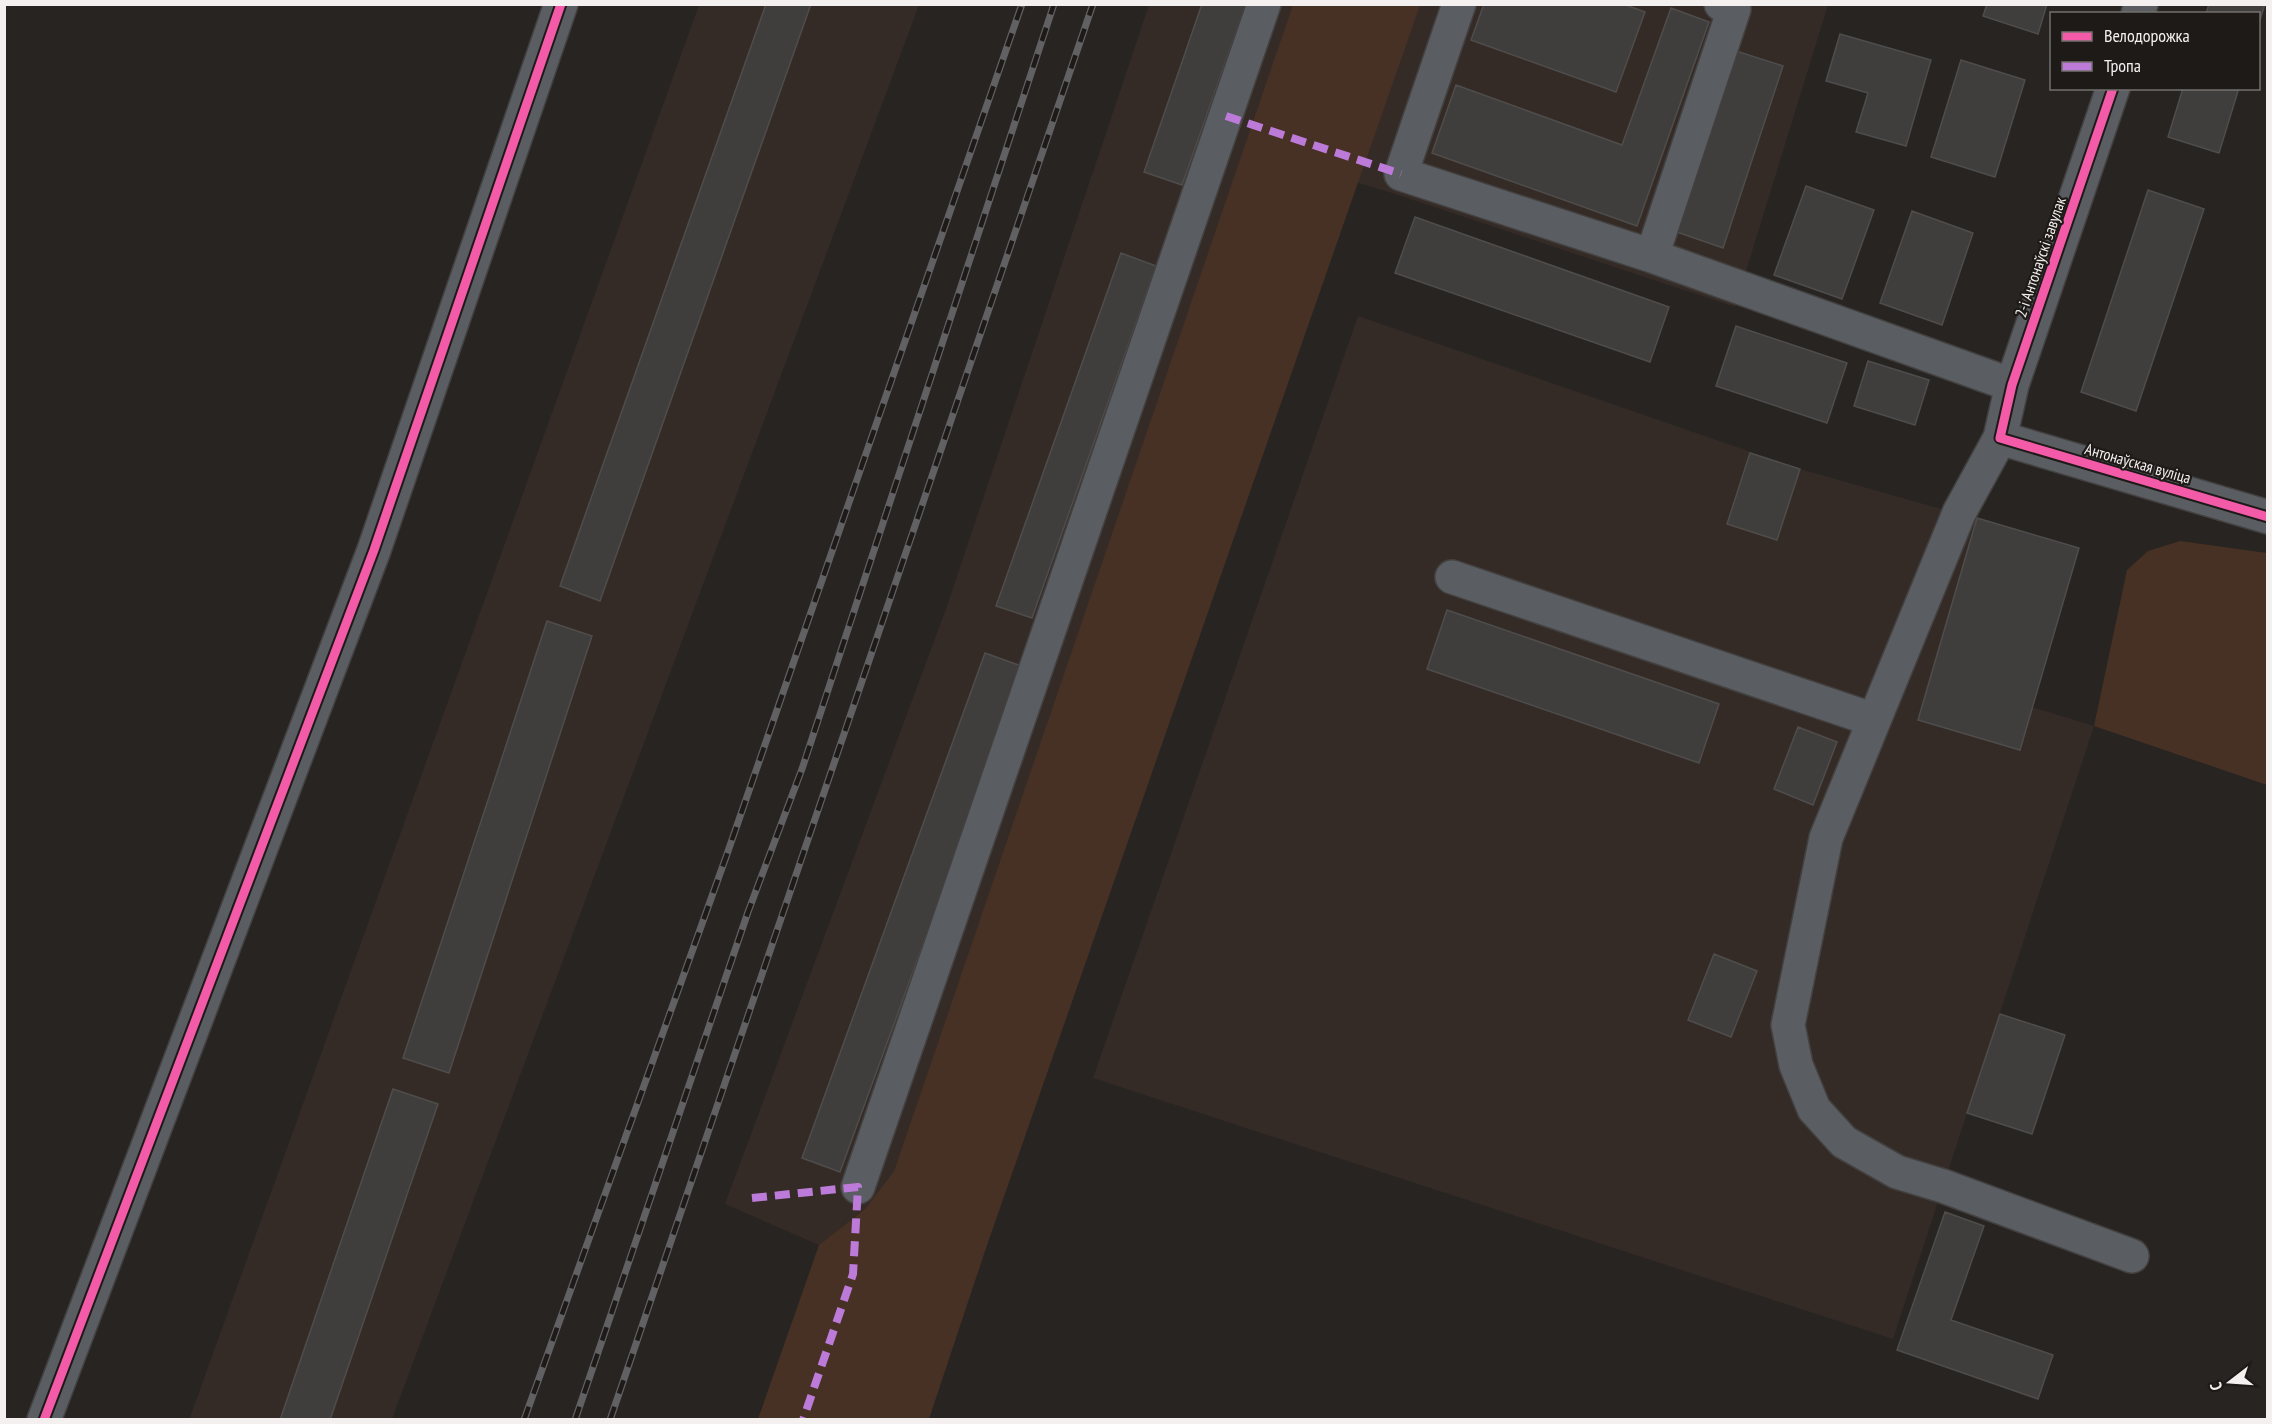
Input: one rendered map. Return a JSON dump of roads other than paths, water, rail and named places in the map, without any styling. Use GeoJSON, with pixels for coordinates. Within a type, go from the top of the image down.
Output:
{"type":"FeatureCollection","features":[{"type":"Feature","properties":{"kind":"street"},"geometry":{"type":"LineString","coordinates":[[44,1419],[374,550],[561,4]]}},
{"type":"Feature","properties":{"kind":"street"},"geometry":{"type":"LineString","coordinates":[[858,1187],[1264,4]]}},
{"type":"Feature","properties":{"kind":"street"},"geometry":{"type":"LineString","coordinates":[[1459,4],[1401,174],[1652,256],[2012,385]]}},
{"type":"Feature","properties":{"kind":"street"},"geometry":{"type":"LineString","coordinates":[[1652,256],[1734,9],[1721,4]]}},
{"type":"Feature","properties":{"kind":"street","name":"2-і Антонаўскі завулак"},"geometry":{"type":"LineString","coordinates":[[2112,90],[2012,385],[2000,438],[1959,513],[1826,838],[1788,1025],[1796,1065],[1814,1109],[1844,1142],[1897,1172],[1943,1186],[2132,1256]]}},
{"type":"Feature","properties":{"kind":"street","name":"Антонаўская вуліца"},"geometry":{"type":"LineString","coordinates":[[2000,438],[2268,517]]}},
{"type":"Feature","properties":{"kind":"street"},"geometry":{"type":"LineString","coordinates":[[1452,577],[1874,720]]}},
{"type":"Feature","properties":{"kind":"railway"},"geometry":{"type":"LineString","coordinates":[[524,1420],[726,857],[1022,4]]}},
{"type":"Feature","properties":{"kind":"railway"},"geometry":{"type":"LineString","coordinates":[[575,1420],[748,912],[802,769],[1054,4]]}},
{"type":"Feature","properties":{"kind":"railway"},"geometry":{"type":"LineString","coordinates":[[610,1420],[1093,4]]}}]}
